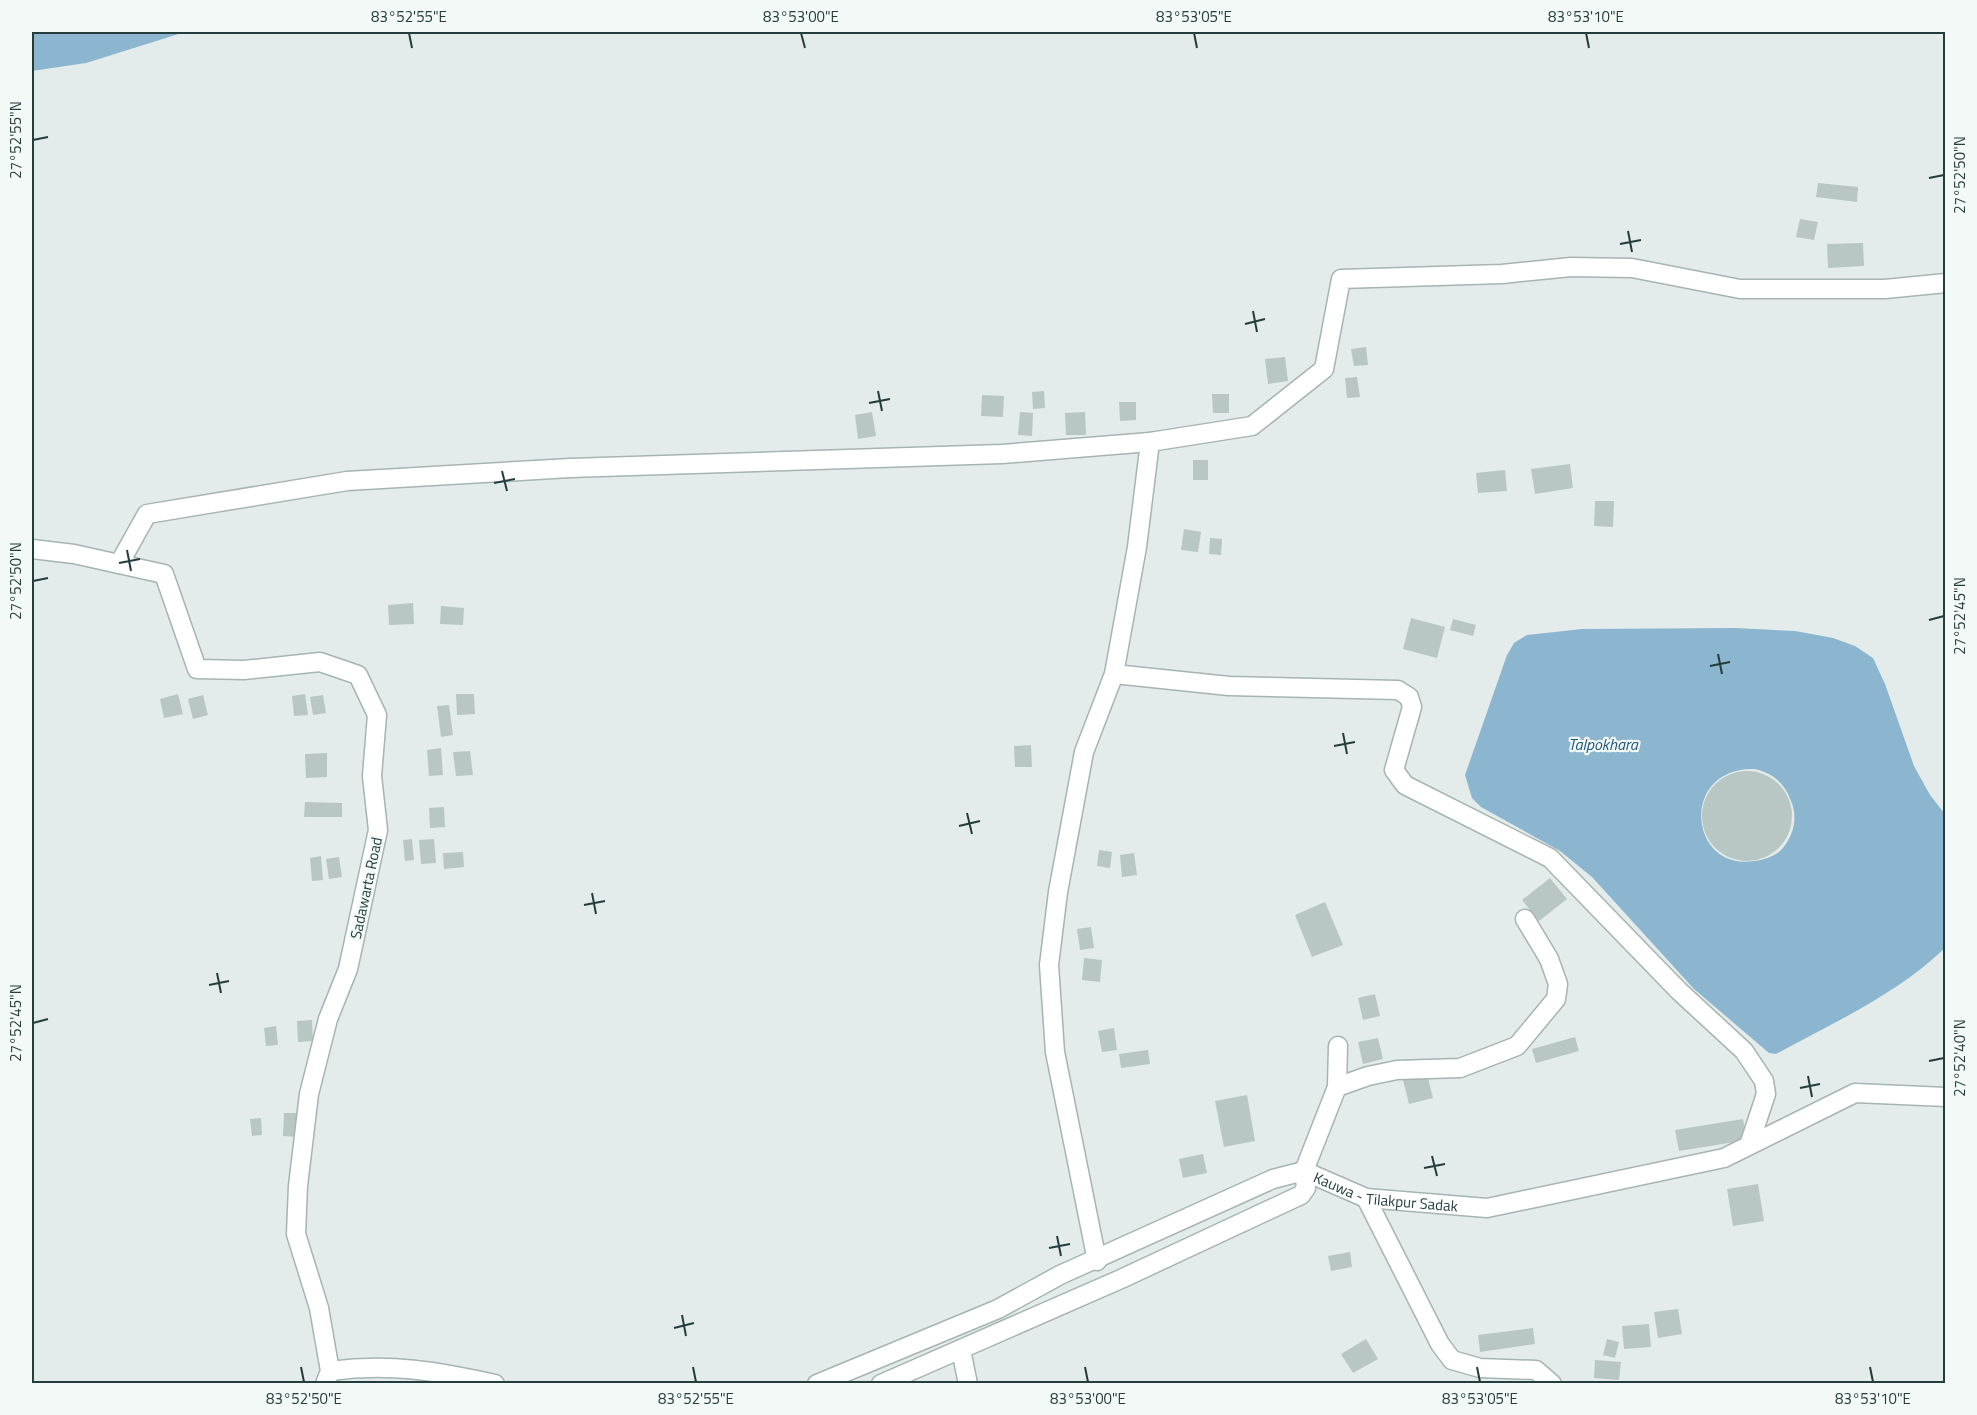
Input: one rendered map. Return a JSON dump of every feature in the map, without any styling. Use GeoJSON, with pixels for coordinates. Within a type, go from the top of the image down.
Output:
{"type":"FeatureCollection","features":[{"type":"Feature","properties":{"kind":"street"},"geometry":{"type":"LineString","coordinates":[[119,564],[147,514],[347,481],[570,468],[1002,454],[1150,442],[1252,426],[1324,369],[1341,279],[1503,274],[1571,267],[1632,268],[1740,289],[1885,289],[1946,283]]}},
{"type":"Feature","properties":{"kind":"street"},"geometry":{"type":"LineString","coordinates":[[1097,1261],[1055,1052],[1050,965],[1058,892],[1084,752],[1114,674],[1137,547],[1150,442]]}},
{"type":"Feature","properties":{"kind":"street","name":"Sadawarta Road"},"geometry":{"type":"LineString","coordinates":[[32,549],[74,554],[164,573],[197,669],[244,670],[320,662],[358,675],[377,716],[372,776],[378,830],[348,969],[328,1019],[309,1095],[298,1186],[296,1234],[319,1308],[328,1377]]}},
{"type":"Feature","properties":{"kind":"street"},"geometry":{"type":"LineString","coordinates":[[1114,674],[1229,687],[1398,690],[1410,697],[1412,707],[1394,770],[1405,785],[1550,858],[1679,991],[1744,1052],[1764,1081],[1766,1094],[1749,1145]]}},
{"type":"Feature","properties":{"kind":"street"},"geometry":{"type":"LineString","coordinates":[[1337,1087],[1368,1076],[1397,1070],[1460,1068],[1517,1046],[1556,999],[1558,984],[1549,959],[1525,919]]}},
{"type":"Feature","properties":{"kind":"street"},"geometry":{"type":"LineString","coordinates":[[881,1383],[961,1350],[1301,1195],[1306,1188],[1304,1171],[1337,1087],[1338,1046]]}},
{"type":"Feature","properties":{"kind":"street","name":"Kauwa - Tilakpur Sadak"},"geometry":{"type":"LineString","coordinates":[[817,1383],[988,1314],[1060,1275],[1097,1261],[1273,1179],[1304,1171],[1366,1198],[1487,1208],[1724,1158],[1855,1093],[1946,1097]]}},
{"type":"Feature","properties":{"kind":"street"},"geometry":{"type":"LineString","coordinates":[[1366,1198],[1440,1344],[1452,1360],[1480,1368],[1536,1370],[1552,1383]]}},
{"type":"Feature","properties":{"kind":"street"},"geometry":{"type":"LineString","coordinates":[[961,1350],[968,1383]]}},
{"type":"Feature","properties":{"kind":"street"},"geometry":{"type":"LineString","coordinates":[[328,1377],[367,1366],[415,1369],[495,1383]]}},
{"type":"Feature","properties":{"kind":"water"},"geometry":{"type":"Polygon","coordinates":[[[32,32],[185,32],[86,63],[32,71],[32,32]]]}},
{"type":"Feature","properties":{"kind":"water","name":"Talpokhara"},"geometry":{"type":"Polygon","coordinates":[[[1735,628],[1795,631],[1833,638],[1855,646],[1873,658],[1885,684],[1914,766],[1930,795],[1945,814],[1945,948],[1907,979],[1865,1006],[1776,1054],[1769,1053],[1694,989],[1592,877],[1560,851],[1481,807],[1472,798],[1465,775],[1507,655],[1514,643],[1527,635],[1582,629],[1735,628]],[[1755,769],[1730,773],[1713,784],[1704,800],[1701,818],[1705,836],[1716,851],[1732,860],[1766,859],[1783,848],[1792,831],[1793,807],[1785,789],[1772,776],[1755,769]]]}},
{"type":"Feature","properties":{"kind":"building"},"geometry":{"type":"Polygon","coordinates":[[[1818,183],[1858,187],[1857,202],[1816,197],[1818,183]]]}},
{"type":"Feature","properties":{"kind":"building"},"geometry":{"type":"Polygon","coordinates":[[[1800,219],[1818,222],[1814,240],[1796,237],[1800,219]]]}},
{"type":"Feature","properties":{"kind":"building"},"geometry":{"type":"Polygon","coordinates":[[[1863,243],[1864,266],[1828,268],[1827,244],[1863,243]]]}},
{"type":"Feature","properties":{"kind":"building"},"geometry":{"type":"Polygon","coordinates":[[[1366,347],[1368,365],[1354,366],[1351,349],[1366,347]]]}},
{"type":"Feature","properties":{"kind":"building"},"geometry":{"type":"Polygon","coordinates":[[[1285,357],[1288,381],[1268,384],[1265,359],[1285,357]]]}},
{"type":"Feature","properties":{"kind":"building"},"geometry":{"type":"Polygon","coordinates":[[[1357,377],[1360,397],[1347,398],[1345,378],[1357,377]]]}},
{"type":"Feature","properties":{"kind":"building"},"geometry":{"type":"Polygon","coordinates":[[[1044,391],[1045,408],[1033,409],[1032,392],[1044,391]]]}},
{"type":"Feature","properties":{"kind":"building"},"geometry":{"type":"Polygon","coordinates":[[[1212,394],[1229,394],[1229,413],[1213,413],[1212,394]]]}},
{"type":"Feature","properties":{"kind":"building"},"geometry":{"type":"Polygon","coordinates":[[[982,395],[1004,396],[1003,417],[981,416],[982,395]]]}},
{"type":"Feature","properties":{"kind":"building"},"geometry":{"type":"Polygon","coordinates":[[[1119,402],[1136,402],[1136,420],[1120,421],[1119,402]]]}},
{"type":"Feature","properties":{"kind":"building"},"geometry":{"type":"Polygon","coordinates":[[[872,412],[876,436],[858,439],[855,415],[872,412]]]}},
{"type":"Feature","properties":{"kind":"building"},"geometry":{"type":"Polygon","coordinates":[[[1020,412],[1033,413],[1032,436],[1018,435],[1020,412]]]}},
{"type":"Feature","properties":{"kind":"building"},"geometry":{"type":"Polygon","coordinates":[[[1085,412],[1086,435],[1066,435],[1065,413],[1085,412]]]}},
{"type":"Feature","properties":{"kind":"building"},"geometry":{"type":"Polygon","coordinates":[[[1193,460],[1208,460],[1208,480],[1193,480],[1193,460]]]}},
{"type":"Feature","properties":{"kind":"building"},"geometry":{"type":"Polygon","coordinates":[[[1570,464],[1573,488],[1535,494],[1531,469],[1570,464]]]}},
{"type":"Feature","properties":{"kind":"building"},"geometry":{"type":"Polygon","coordinates":[[[1505,470],[1507,491],[1478,493],[1476,473],[1505,470]]]}},
{"type":"Feature","properties":{"kind":"building"},"geometry":{"type":"Polygon","coordinates":[[[1595,501],[1614,501],[1613,527],[1594,526],[1595,501]]]}},
{"type":"Feature","properties":{"kind":"building"},"geometry":{"type":"Polygon","coordinates":[[[1184,529],[1201,532],[1198,552],[1181,550],[1184,529]]]}},
{"type":"Feature","properties":{"kind":"building"},"geometry":{"type":"Polygon","coordinates":[[[1210,538],[1222,539],[1221,555],[1209,554],[1210,538]]]}},
{"type":"Feature","properties":{"kind":"building"},"geometry":{"type":"Polygon","coordinates":[[[413,603],[414,624],[389,625],[388,605],[413,603]]]}},
{"type":"Feature","properties":{"kind":"building"},"geometry":{"type":"Polygon","coordinates":[[[441,606],[464,608],[463,625],[440,624],[441,606]]]}},
{"type":"Feature","properties":{"kind":"building"},"geometry":{"type":"Polygon","coordinates":[[[1411,618],[1445,627],[1437,658],[1403,649],[1411,618]]]}},
{"type":"Feature","properties":{"kind":"building"},"geometry":{"type":"Polygon","coordinates":[[[1453,619],[1476,625],[1473,636],[1450,630],[1453,619]]]}},
{"type":"Feature","properties":{"kind":"building"},"geometry":{"type":"Polygon","coordinates":[[[178,694],[183,714],[164,718],[160,699],[178,694]]]}},
{"type":"Feature","properties":{"kind":"building"},"geometry":{"type":"Polygon","coordinates":[[[305,694],[308,715],[294,716],[292,696],[305,694]]]}},
{"type":"Feature","properties":{"kind":"building"},"geometry":{"type":"Polygon","coordinates":[[[456,694],[474,694],[475,714],[457,715],[456,694]]]}},
{"type":"Feature","properties":{"kind":"building"},"geometry":{"type":"Polygon","coordinates":[[[203,695],[208,715],[193,719],[188,699],[203,695]]]}},
{"type":"Feature","properties":{"kind":"building"},"geometry":{"type":"Polygon","coordinates":[[[323,695],[326,713],[313,715],[310,697],[323,695]]]}},
{"type":"Feature","properties":{"kind":"building"},"geometry":{"type":"Polygon","coordinates":[[[449,705],[453,735],[441,737],[437,706],[449,705]]]}},
{"type":"Feature","properties":{"kind":"building"},"geometry":{"type":"Polygon","coordinates":[[[1031,745],[1032,767],[1015,767],[1014,746],[1031,745]]]}},
{"type":"Feature","properties":{"kind":"building"},"geometry":{"type":"Polygon","coordinates":[[[441,748],[443,775],[429,776],[427,750],[441,748]]]}},
{"type":"Feature","properties":{"kind":"building"},"geometry":{"type":"Polygon","coordinates":[[[470,751],[473,775],[456,776],[453,752],[470,751]]]}},
{"type":"Feature","properties":{"kind":"building"},"geometry":{"type":"Polygon","coordinates":[[[327,753],[327,777],[306,778],[305,754],[327,753]]]}},
{"type":"Feature","properties":{"kind":"building"},"geometry":{"type":"Polygon","coordinates":[[[1747,771],[1764,775],[1779,784],[1788,799],[1792,816],[1788,833],[1779,848],[1764,857],[1747,861],[1730,857],[1715,848],[1706,833],[1702,816],[1706,799],[1715,784],[1730,775],[1747,771]]]}},
{"type":"Feature","properties":{"kind":"building"},"geometry":{"type":"Polygon","coordinates":[[[305,802],[342,803],[342,817],[304,817],[305,802]]]}},
{"type":"Feature","properties":{"kind":"building"},"geometry":{"type":"Polygon","coordinates":[[[444,807],[445,827],[430,828],[429,808],[444,807]]]}},
{"type":"Feature","properties":{"kind":"building"},"geometry":{"type":"Polygon","coordinates":[[[412,839],[414,860],[405,861],[403,840],[412,839]]]}},
{"type":"Feature","properties":{"kind":"building"},"geometry":{"type":"Polygon","coordinates":[[[434,839],[436,863],[421,864],[419,840],[434,839]]]}},
{"type":"Feature","properties":{"kind":"building"},"geometry":{"type":"Polygon","coordinates":[[[1099,850],[1112,852],[1110,868],[1097,866],[1099,850]]]}},
{"type":"Feature","properties":{"kind":"building"},"geometry":{"type":"Polygon","coordinates":[[[463,852],[464,867],[444,869],[443,853],[463,852]]]}},
{"type":"Feature","properties":{"kind":"building"},"geometry":{"type":"Polygon","coordinates":[[[1134,853],[1137,875],[1122,877],[1120,855],[1134,853]]]}},
{"type":"Feature","properties":{"kind":"building"},"geometry":{"type":"Polygon","coordinates":[[[321,856],[323,880],[312,881],[310,858],[321,856]]]}},
{"type":"Feature","properties":{"kind":"building"},"geometry":{"type":"Polygon","coordinates":[[[339,857],[342,877],[329,879],[326,859],[339,857]]]}},
{"type":"Feature","properties":{"kind":"building"},"geometry":{"type":"Polygon","coordinates":[[[1550,878],[1567,899],[1539,921],[1522,900],[1550,878]]]}},
{"type":"Feature","properties":{"kind":"building"},"geometry":{"type":"Polygon","coordinates":[[[1325,902],[1343,945],[1312,957],[1295,915],[1325,902]]]}},
{"type":"Feature","properties":{"kind":"building"},"geometry":{"type":"Polygon","coordinates":[[[1091,927],[1094,948],[1080,950],[1077,929],[1091,927]]]}},
{"type":"Feature","properties":{"kind":"building"},"geometry":{"type":"Polygon","coordinates":[[[1084,958],[1102,960],[1100,982],[1082,980],[1084,958]]]}},
{"type":"Feature","properties":{"kind":"building"},"geometry":{"type":"Polygon","coordinates":[[[1375,994],[1380,1016],[1363,1020],[1358,998],[1375,994]]]}},
{"type":"Feature","properties":{"kind":"building"},"geometry":{"type":"Polygon","coordinates":[[[312,1020],[313,1041],[298,1042],[297,1021],[312,1020]]]}},
{"type":"Feature","properties":{"kind":"building"},"geometry":{"type":"Polygon","coordinates":[[[276,1026],[278,1045],[266,1046],[264,1028],[276,1026]]]}},
{"type":"Feature","properties":{"kind":"building"},"geometry":{"type":"Polygon","coordinates":[[[1114,1028],[1117,1050],[1102,1052],[1098,1031],[1114,1028]]]}},
{"type":"Feature","properties":{"kind":"building"},"geometry":{"type":"Polygon","coordinates":[[[1575,1037],[1579,1051],[1536,1063],[1532,1049],[1575,1037]]]}},
{"type":"Feature","properties":{"kind":"building"},"geometry":{"type":"Polygon","coordinates":[[[1378,1038],[1383,1059],[1363,1064],[1358,1042],[1378,1038]]]}},
{"type":"Feature","properties":{"kind":"building"},"geometry":{"type":"Polygon","coordinates":[[[1148,1050],[1150,1064],[1121,1068],[1119,1054],[1148,1050]]]}},
{"type":"Feature","properties":{"kind":"building"},"geometry":{"type":"Polygon","coordinates":[[[1427,1074],[1433,1098],[1409,1104],[1403,1080],[1427,1074]]]}},
{"type":"Feature","properties":{"kind":"building"},"geometry":{"type":"Polygon","coordinates":[[[1247,1095],[1255,1141],[1224,1147],[1215,1101],[1247,1095]]]}},
{"type":"Feature","properties":{"kind":"building"},"geometry":{"type":"Polygon","coordinates":[[[284,1113],[298,1113],[297,1137],[283,1136],[284,1113]]]}},
{"type":"Feature","properties":{"kind":"building"},"geometry":{"type":"Polygon","coordinates":[[[261,1118],[262,1135],[252,1136],[250,1119],[261,1118]]]}},
{"type":"Feature","properties":{"kind":"building"},"geometry":{"type":"Polygon","coordinates":[[[1743,1119],[1747,1140],[1679,1151],[1675,1130],[1743,1119]]]}},
{"type":"Feature","properties":{"kind":"building"},"geometry":{"type":"Polygon","coordinates":[[[1203,1154],[1207,1173],[1183,1178],[1179,1159],[1203,1154]]]}},
{"type":"Feature","properties":{"kind":"building"},"geometry":{"type":"Polygon","coordinates":[[[1758,1184],[1764,1221],[1733,1226],[1727,1189],[1758,1184]]]}},
{"type":"Feature","properties":{"kind":"building"},"geometry":{"type":"Polygon","coordinates":[[[1350,1252],[1352,1267],[1331,1271],[1328,1256],[1350,1252]]]}},
{"type":"Feature","properties":{"kind":"building"},"geometry":{"type":"Polygon","coordinates":[[[1678,1309],[1682,1334],[1658,1338],[1654,1312],[1678,1309]]]}},
{"type":"Feature","properties":{"kind":"building"},"geometry":{"type":"Polygon","coordinates":[[[1649,1324],[1651,1347],[1624,1349],[1622,1326],[1649,1324]]]}},
{"type":"Feature","properties":{"kind":"building"},"geometry":{"type":"Polygon","coordinates":[[[1533,1328],[1535,1344],[1480,1352],[1478,1335],[1533,1328]]]}},
{"type":"Feature","properties":{"kind":"building"},"geometry":{"type":"Polygon","coordinates":[[[1366,1339],[1378,1359],[1353,1373],[1341,1354],[1366,1339]]]}},
{"type":"Feature","properties":{"kind":"building"},"geometry":{"type":"Polygon","coordinates":[[[1607,1339],[1619,1342],[1615,1358],[1603,1355],[1607,1339]]]}},
{"type":"Feature","properties":{"kind":"building"},"geometry":{"type":"Polygon","coordinates":[[[1595,1360],[1621,1362],[1619,1380],[1594,1378],[1595,1360]]]}}]}
